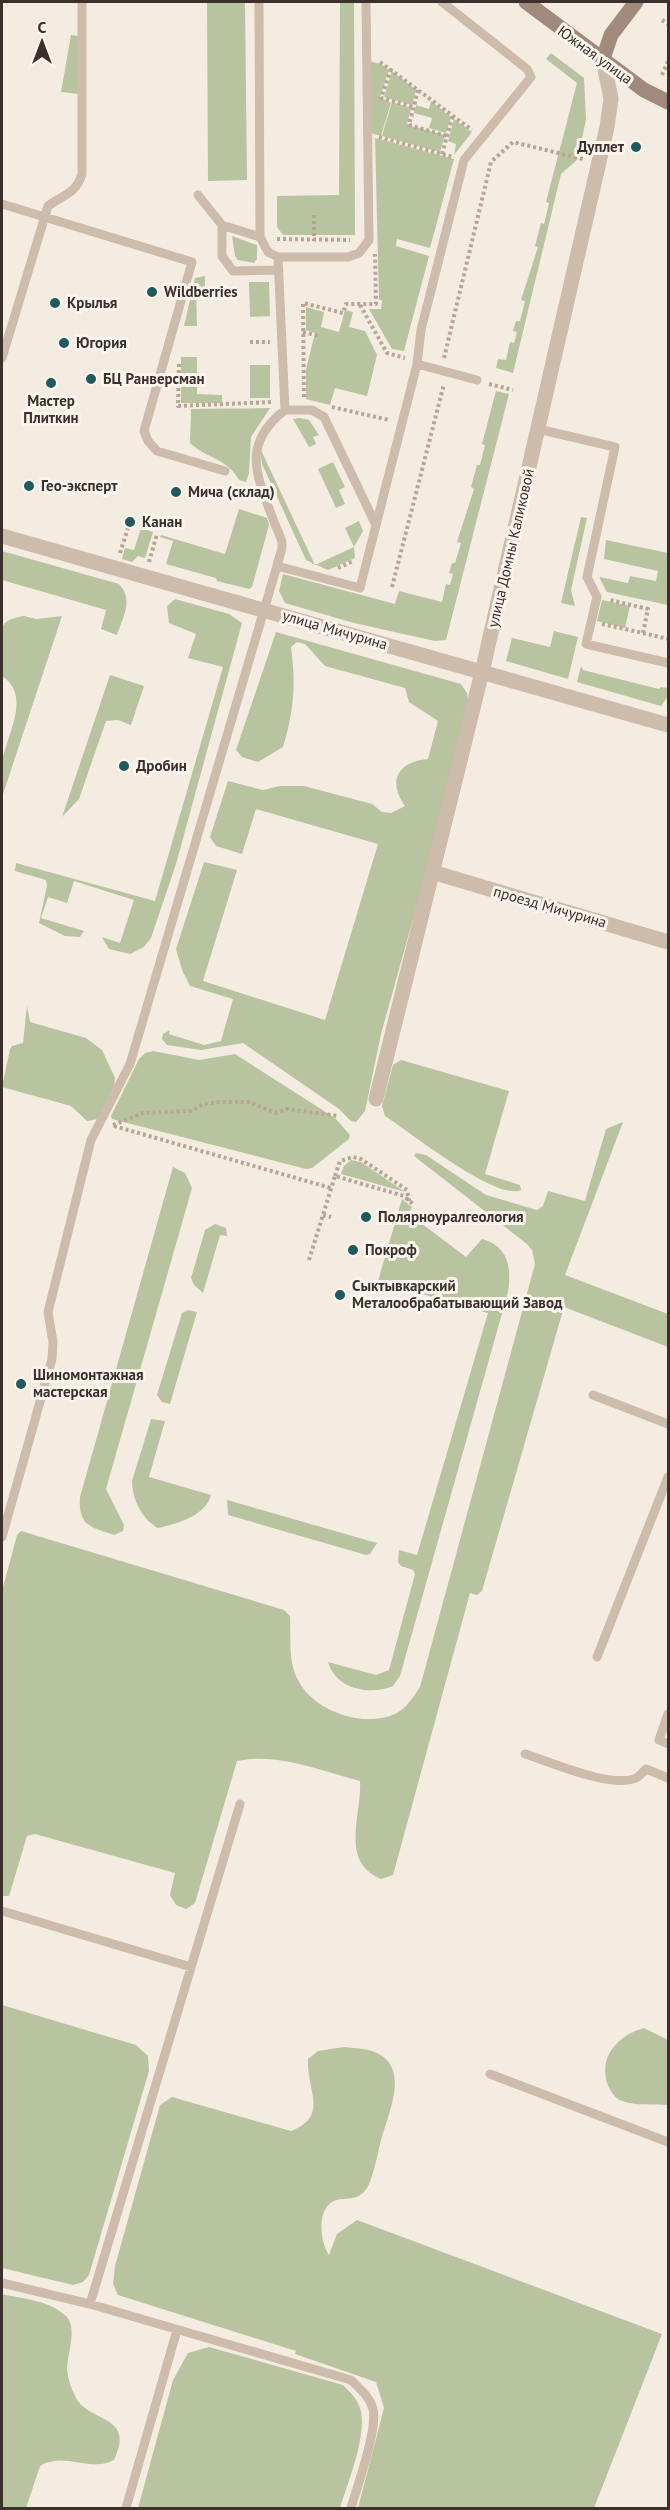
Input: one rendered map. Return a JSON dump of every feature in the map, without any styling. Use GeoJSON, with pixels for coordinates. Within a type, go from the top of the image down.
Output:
{"type":"FeatureCollection","features":[{"type":"Feature","properties":{"kind":"street","name":"Южная улица"},"geometry":{"type":"LineString","coordinates":[[526,2],[644,90],[669,102]]}},
{"type":"Feature","properties":{"kind":"street"},"geometry":{"type":"LineString","coordinates":[[603,59],[610,35],[636,2]]}},
{"type":"Feature","properties":{"kind":"street","name":"улица Домны Каликовой"},"geometry":{"type":"LineString","coordinates":[[376,1099],[482,672],[607,127],[611,99],[603,59]]}},
{"type":"Feature","properties":{"kind":"street","name":"улица Мичурина"},"geometry":{"type":"LineString","coordinates":[[2,536],[669,725]]}},
{"type":"Feature","properties":{"kind":"street","name":"проезд Мичурина"},"geometry":{"type":"LineString","coordinates":[[432,872],[669,942]]}},
{"type":"Feature","properties":{"kind":"lane"},"geometry":{"type":"LineString","coordinates":[[2,357],[43,217],[48,206],[70,195],[78,186],[82,174],[82,2]]}},
{"type":"Feature","properties":{"kind":"lane"},"geometry":{"type":"LineString","coordinates":[[260,2],[260,237],[268,252],[278,257],[348,256],[359,253],[369,240],[366,2]]}},
{"type":"Feature","properties":{"kind":"lane"},"geometry":{"type":"LineString","coordinates":[[277,566],[360,588],[402,424],[417,362],[421,330],[464,160],[531,77],[527,69],[441,2]]}},
{"type":"Feature","properties":{"kind":"lane"},"geometry":{"type":"LineString","coordinates":[[198,195],[222,225],[260,237]]}},
{"type":"Feature","properties":{"kind":"lane"},"geometry":{"type":"LineString","coordinates":[[2,204],[192,262],[144,431],[148,441],[157,451],[225,471]]}},
{"type":"Feature","properties":{"kind":"lane"},"geometry":{"type":"LineString","coordinates":[[222,225],[222,256],[233,271],[279,270]]}},
{"type":"Feature","properties":{"kind":"lane"},"geometry":{"type":"LineString","coordinates":[[278,257],[285,410]]}},
{"type":"Feature","properties":{"kind":"lane"},"geometry":{"type":"LineString","coordinates":[[417,362],[444,372],[477,380]]}},
{"type":"Feature","properties":{"kind":"lane"},"geometry":{"type":"LineString","coordinates":[[2,1537],[52,1359],[53,1342],[48,1312],[91,1140],[103,1125],[130,1064],[265,610],[282,545],[254,458],[256,444],[265,429],[285,410],[312,411],[324,417],[376,525]]}},
{"type":"Feature","properties":{"kind":"lane"},"geometry":{"type":"LineString","coordinates":[[538,429],[615,447],[586,577],[597,597],[586,644],[669,663]]}},
{"type":"Feature","properties":{"kind":"lane"},"geometry":{"type":"LineString","coordinates":[[592,1395],[669,1424]]}},
{"type":"Feature","properties":{"kind":"lane"},"geometry":{"type":"LineString","coordinates":[[597,1657],[669,1477]]}},
{"type":"Feature","properties":{"kind":"lane"},"geometry":{"type":"LineString","coordinates":[[669,1714],[659,1740],[669,1744]]}},
{"type":"Feature","properties":{"kind":"lane"},"geometry":{"type":"LineString","coordinates":[[525,1754],[600,1778],[629,1780],[637,1778],[646,1769],[669,1778]]}},
{"type":"Feature","properties":{"kind":"lane"},"geometry":{"type":"LineString","coordinates":[[90,2304],[240,1804]]}},
{"type":"Feature","properties":{"kind":"lane"},"geometry":{"type":"LineString","coordinates":[[2,1913],[191,1967]]}},
{"type":"Feature","properties":{"kind":"lane"},"geometry":{"type":"LineString","coordinates":[[490,2074],[669,2142]]}},
{"type":"Feature","properties":{"kind":"lane"},"geometry":{"type":"LineString","coordinates":[[2,2283],[90,2304],[351,2380],[365,2394],[373,2410],[373,2427],[351,2508]]}},
{"type":"Feature","properties":{"kind":"lane"},"geometry":{"type":"LineString","coordinates":[[126,2508],[177,2330]]}},
{"type":"Feature","properties":{"kind":"path"},"geometry":{"type":"LineString","coordinates":[[662,20],[669,24]]}},
{"type":"Feature","properties":{"kind":"path"},"geometry":{"type":"LineString","coordinates":[[366,59],[382,62],[475,132],[468,140]]}},
{"type":"Feature","properties":{"kind":"path"},"geometry":{"type":"LineString","coordinates":[[662,75],[669,62]]}},
{"type":"Feature","properties":{"kind":"path"},"geometry":{"type":"LineString","coordinates":[[391,69],[381,98],[414,107]]}},
{"type":"Feature","properties":{"kind":"path"},"geometry":{"type":"LineString","coordinates":[[418,90],[408,124],[447,136]]}},
{"type":"Feature","properties":{"kind":"path"},"geometry":{"type":"LineString","coordinates":[[442,154],[453,115]]}},
{"type":"Feature","properties":{"kind":"path"},"geometry":{"type":"LineString","coordinates":[[367,134],[454,157],[461,149]]}},
{"type":"Feature","properties":{"kind":"path"},"geometry":{"type":"LineString","coordinates":[[392,587],[444,372],[491,162],[513,142],[583,159]]}},
{"type":"Feature","properties":{"kind":"path"},"geometry":{"type":"LineString","coordinates":[[314,215],[314,241]]}},
{"type":"Feature","properties":{"kind":"path"},"geometry":{"type":"LineString","coordinates":[[271,231],[275,238],[282,241],[369,240]]}},
{"type":"Feature","properties":{"kind":"path"},"geometry":{"type":"LineString","coordinates":[[303,303],[304,400]]}},
{"type":"Feature","properties":{"kind":"path"},"geometry":{"type":"LineString","coordinates":[[360,304],[387,353],[417,362]]}},
{"type":"Feature","properties":{"kind":"path"},"geometry":{"type":"LineString","coordinates":[[303,332],[319,336]]}},
{"type":"Feature","properties":{"kind":"path"},"geometry":{"type":"LineString","coordinates":[[169,342],[179,342],[178,406],[271,404],[275,394]]}},
{"type":"Feature","properties":{"kind":"path"},"geometry":{"type":"LineString","coordinates":[[250,342],[274,342]]}},
{"type":"Feature","properties":{"kind":"path"},"geometry":{"type":"LineString","coordinates":[[477,380],[513,390]]}},
{"type":"Feature","properties":{"kind":"path"},"geometry":{"type":"LineString","coordinates":[[326,405],[402,424]]}},
{"type":"Feature","properties":{"kind":"path"},"geometry":{"type":"LineString","coordinates":[[118,560],[129,525]]}},
{"type":"Feature","properties":{"kind":"path"},"geometry":{"type":"LineString","coordinates":[[147,568],[157,534]]}},
{"type":"Feature","properties":{"kind":"path"},"geometry":{"type":"LineString","coordinates":[[318,577],[360,558]]}},
{"type":"Feature","properties":{"kind":"path"},"geometry":{"type":"LineString","coordinates":[[597,597],[648,609],[643,633]]}},
{"type":"Feature","properties":{"kind":"path"},"geometry":{"type":"LineString","coordinates":[[594,623],[669,639]]}},
{"type":"Feature","properties":{"kind":"path"},"geometry":{"type":"LineString","coordinates":[[112,1125],[143,1113],[191,1111],[204,1104],[218,1102],[250,1102],[276,1113],[287,1109],[338,1116]]}},
{"type":"Feature","properties":{"kind":"path"},"geometry":{"type":"LineString","coordinates":[[103,1125],[112,1125],[331,1188]]}},
{"type":"Feature","properties":{"kind":"path"},"geometry":{"type":"LineString","coordinates":[[309,1260],[340,1161],[352,1157],[361,1159],[406,1190],[409,1201]]}},
{"type":"Feature","properties":{"kind":"path"},"geometry":{"type":"LineString","coordinates":[[334,1176],[404,1196],[414,1205]]}},
{"type":"Feature","properties":{"kind":"path"},"geometry":{"type":"LineString","coordinates":[[323,1215],[331,1217]]}},
{"type":"Feature","properties":{"kind":"green space"},"geometry":{"type":"Polygon","coordinates":[[[207,2],[245,2],[247,180],[208,181],[207,2]]]}},
{"type":"Feature","properties":{"kind":"green space"},"geometry":{"type":"Polygon","coordinates":[[[340,2],[354,2],[355,235],[283,235],[277,227],[277,196],[339,195],[340,2]]]}},
{"type":"Feature","properties":{"kind":"green space"},"geometry":{"type":"Polygon","coordinates":[[[71,35],[78,36],[78,94],[61,92],[71,35]]]}},
{"type":"Feature","properties":{"kind":"green space"},"geometry":{"type":"Polygon","coordinates":[[[551,53],[584,78],[586,120],[577,160],[561,174],[513,373],[496,368],[498,359],[506,360],[510,342],[514,343],[517,332],[513,331],[516,321],[520,321],[525,301],[521,300],[538,247],[535,246],[541,223],[544,224],[549,203],[546,202],[577,83],[546,59],[551,53]]]}},
{"type":"Feature","properties":{"kind":"green space"},"geometry":{"type":"Polygon","coordinates":[[[368,61],[381,64],[389,70],[380,97],[391,103],[381,136],[370,133],[368,61]]]}},
{"type":"Feature","properties":{"kind":"green space"},"geometry":{"type":"Polygon","coordinates":[[[392,71],[416,90],[412,105],[384,97],[392,71]]]}},
{"type":"Feature","properties":{"kind":"green space"},"geometry":{"type":"Polygon","coordinates":[[[431,101],[451,117],[446,133],[429,128],[432,118],[414,113],[416,105],[429,109],[431,101]]]}},
{"type":"Feature","properties":{"kind":"green space"},"geometry":{"type":"Polygon","coordinates":[[[392,102],[411,108],[407,125],[445,135],[440,152],[382,136],[392,102]]]}},
{"type":"Feature","properties":{"kind":"green space"},"geometry":{"type":"Polygon","coordinates":[[[454,119],[472,132],[454,155],[456,144],[448,141],[454,119]]]}},
{"type":"Feature","properties":{"kind":"green space"},"geometry":{"type":"Polygon","coordinates":[[[375,138],[454,159],[430,248],[397,239],[396,246],[429,256],[404,351],[392,349],[369,309],[381,309],[382,301],[379,299],[375,138]]]}},
{"type":"Feature","properties":{"kind":"green space"},"geometry":{"type":"Polygon","coordinates":[[[232,236],[257,245],[257,259],[254,263],[238,260],[235,256],[232,236]]]}},
{"type":"Feature","properties":{"kind":"green space"},"geometry":{"type":"Polygon","coordinates":[[[205,276],[205,288],[196,288],[197,326],[184,326],[195,278],[205,276]]]}},
{"type":"Feature","properties":{"kind":"green space"},"geometry":{"type":"Polygon","coordinates":[[[249,282],[269,282],[270,316],[250,317],[249,282]]]}},
{"type":"Feature","properties":{"kind":"green space"},"geometry":{"type":"Polygon","coordinates":[[[306,307],[324,312],[321,327],[339,332],[345,310],[353,312],[349,327],[365,331],[377,355],[367,396],[335,388],[330,405],[306,399],[306,369],[315,333],[306,330],[306,307]]]}},
{"type":"Feature","properties":{"kind":"green space"},"geometry":{"type":"Polygon","coordinates":[[[181,357],[197,357],[197,394],[222,395],[222,403],[181,403],[181,357]]]}},
{"type":"Feature","properties":{"kind":"green space"},"geometry":{"type":"Polygon","coordinates":[[[250,365],[270,365],[270,398],[250,398],[250,365]]]}},
{"type":"Feature","properties":{"kind":"green space"},"geometry":{"type":"Polygon","coordinates":[[[496,391],[509,394],[446,640],[435,641],[354,623],[285,603],[279,591],[283,574],[395,604],[399,591],[442,602],[446,584],[450,585],[453,574],[449,573],[452,563],[455,563],[461,543],[457,542],[474,489],[471,487],[477,465],[480,465],[485,445],[482,444],[496,391]]]}},
{"type":"Feature","properties":{"kind":"green space"},"geometry":{"type":"Polygon","coordinates":[[[270,408],[251,437],[249,473],[246,482],[239,480],[229,467],[190,443],[191,409],[270,408]]]}},
{"type":"Feature","properties":{"kind":"green space"},"geometry":{"type":"Polygon","coordinates":[[[293,419],[309,420],[319,435],[313,437],[316,444],[309,447],[293,419]]]}},
{"type":"Feature","properties":{"kind":"green space"},"geometry":{"type":"Polygon","coordinates":[[[260,448],[314,564],[306,560],[262,464],[260,448]]]}},
{"type":"Feature","properties":{"kind":"green space"},"geometry":{"type":"Polygon","coordinates":[[[333,462],[345,487],[339,490],[345,504],[336,508],[318,469],[333,462]]]}},
{"type":"Feature","properties":{"kind":"green space"},"geometry":{"type":"Polygon","coordinates":[[[239,509],[267,518],[269,525],[252,587],[249,589],[217,581],[216,578],[166,564],[173,541],[160,537],[161,535],[225,554],[239,509]]]}},
{"type":"Feature","properties":{"kind":"green space"},"geometry":{"type":"Polygon","coordinates":[[[581,517],[587,518],[571,590],[575,606],[561,603],[581,517]]]}},
{"type":"Feature","properties":{"kind":"green space"},"geometry":{"type":"Polygon","coordinates":[[[359,521],[363,531],[354,547],[345,528],[359,521]]]}},
{"type":"Feature","properties":{"kind":"green space"},"geometry":{"type":"Polygon","coordinates":[[[141,528],[153,532],[145,558],[138,556],[132,562],[122,559],[125,548],[134,550],[141,528]]]}},
{"type":"Feature","properties":{"kind":"green space"},"geometry":{"type":"Polygon","coordinates":[[[606,540],[668,553],[668,605],[607,592],[599,577],[628,583],[630,576],[656,581],[658,571],[604,559],[606,540]]]}},
{"type":"Feature","properties":{"kind":"green space"},"geometry":{"type":"Polygon","coordinates":[[[354,547],[355,558],[328,570],[316,565],[354,547]]]}},
{"type":"Feature","properties":{"kind":"green space"},"geometry":{"type":"Polygon","coordinates":[[[2,551],[119,584],[127,602],[117,635],[101,629],[106,610],[2,580],[2,551]]]}},
{"type":"Feature","properties":{"kind":"green space"},"geometry":{"type":"Polygon","coordinates":[[[175,599],[229,614],[242,623],[176,864],[151,938],[144,947],[130,954],[109,949],[102,937],[120,943],[134,900],[74,881],[67,903],[48,897],[41,918],[84,931],[80,937],[65,936],[39,923],[47,886],[46,880],[15,871],[16,863],[155,901],[223,667],[188,658],[196,634],[169,623],[167,606],[175,599]]]}},
{"type":"Feature","properties":{"kind":"green space"},"geometry":{"type":"Polygon","coordinates":[[[602,600],[630,606],[625,628],[597,621],[602,600]]]}},
{"type":"Feature","properties":{"kind":"green space"},"geometry":{"type":"Polygon","coordinates":[[[24,616],[36,619],[62,616],[2,797],[2,764],[15,717],[16,694],[11,684],[2,676],[2,630],[7,621],[24,616]]]}},
{"type":"Feature","properties":{"kind":"green space"},"geometry":{"type":"Polygon","coordinates":[[[554,631],[578,637],[568,679],[506,661],[512,638],[550,647],[554,631]]]}},
{"type":"Feature","properties":{"kind":"green space"},"geometry":{"type":"Polygon","coordinates":[[[276,632],[461,684],[467,693],[468,700],[433,847],[381,1034],[365,1111],[356,1122],[351,1121],[339,1109],[243,1043],[201,1050],[167,1045],[162,1039],[163,1034],[170,1030],[169,1034],[204,1045],[221,1041],[233,999],[190,986],[182,970],[176,949],[204,862],[237,870],[203,981],[325,1020],[378,844],[256,809],[242,854],[216,846],[210,837],[228,781],[263,790],[280,786],[304,786],[372,804],[382,812],[391,813],[405,806],[397,788],[398,774],[409,764],[428,759],[438,721],[409,702],[405,688],[325,666],[305,644],[297,642],[291,647],[293,698],[290,722],[283,747],[258,762],[242,757],[236,750],[276,632]]]}},
{"type":"Feature","properties":{"kind":"green space"},"geometry":{"type":"Polygon","coordinates":[[[581,666],[583,670],[659,689],[668,688],[668,696],[661,706],[577,682],[581,666]]]}},
{"type":"Feature","properties":{"kind":"green space"},"geometry":{"type":"Polygon","coordinates":[[[110,675],[144,686],[131,725],[118,720],[106,721],[79,799],[62,817],[110,675]]]}},
{"type":"Feature","properties":{"kind":"green space"},"geometry":{"type":"Polygon","coordinates":[[[27,1006],[30,1022],[86,1038],[102,1050],[115,1078],[114,1087],[98,1119],[87,1121],[71,1106],[2,1087],[10,1049],[12,1046],[23,1043],[27,1006]]]}},
{"type":"Feature","properties":{"kind":"green space"},"geometry":{"type":"Polygon","coordinates":[[[153,1051],[199,1060],[235,1054],[335,1118],[350,1135],[349,1139],[312,1168],[306,1169],[112,1119],[111,1116],[139,1059],[145,1053],[153,1051]]]}},
{"type":"Feature","properties":{"kind":"green space"},"geometry":{"type":"Polygon","coordinates":[[[401,1060],[509,1091],[485,1174],[520,1185],[521,1190],[509,1191],[474,1176],[385,1116],[382,1106],[393,1065],[401,1060]]]}},
{"type":"Feature","properties":{"kind":"green space"},"geometry":{"type":"Polygon","coordinates":[[[623,1122],[565,1275],[668,1314],[668,1347],[564,1307],[482,1591],[477,1595],[470,1593],[393,1875],[381,1879],[368,1871],[360,1861],[356,1849],[356,1836],[360,1781],[299,1764],[252,1759],[237,1761],[195,1903],[186,1909],[176,1905],[170,1895],[175,1873],[35,1834],[27,1836],[9,1896],[2,1896],[2,1591],[17,1535],[21,1531],[284,1610],[290,1616],[291,1649],[295,1673],[305,1691],[316,1701],[328,1709],[355,1718],[383,1718],[399,1712],[420,1687],[535,1264],[532,1250],[527,1244],[414,1156],[416,1153],[426,1155],[486,1195],[537,1210],[543,1206],[548,1191],[585,1201],[606,1129],[623,1122]]]}},
{"type":"Feature","properties":{"kind":"green space"},"geometry":{"type":"Polygon","coordinates":[[[351,1160],[361,1162],[405,1192],[341,1174],[344,1166],[351,1160]]]}},
{"type":"Feature","properties":{"kind":"green space"},"geometry":{"type":"Polygon","coordinates":[[[173,1167],[185,1173],[192,1188],[106,1489],[124,1525],[123,1531],[114,1535],[87,1524],[81,1514],[80,1497],[173,1167]]]}},
{"type":"Feature","properties":{"kind":"green space"},"geometry":{"type":"Polygon","coordinates":[[[402,1199],[412,1207],[409,1214],[466,1257],[482,1239],[498,1247],[506,1259],[509,1283],[400,1676],[393,1686],[364,1690],[354,1688],[338,1679],[328,1662],[376,1675],[389,1670],[415,1574],[413,1570],[401,1566],[398,1562],[399,1550],[417,1555],[488,1313],[378,1281],[402,1199]]]}},
{"type":"Feature","properties":{"kind":"green space"},"geometry":{"type":"Polygon","coordinates":[[[215,1224],[226,1228],[227,1236],[220,1235],[203,1293],[194,1285],[191,1278],[205,1230],[215,1224]]]}},
{"type":"Feature","properties":{"kind":"green space"},"geometry":{"type":"Polygon","coordinates":[[[188,1310],[197,1312],[170,1404],[162,1402],[157,1395],[182,1313],[188,1310]]]}},
{"type":"Feature","properties":{"kind":"green space"},"geometry":{"type":"Polygon","coordinates":[[[151,1419],[165,1421],[149,1477],[211,1495],[197,1514],[158,1528],[139,1508],[132,1481],[151,1419]]]}},
{"type":"Feature","properties":{"kind":"green space"},"geometry":{"type":"Polygon","coordinates":[[[227,1500],[377,1543],[370,1554],[366,1555],[228,1515],[227,1500]]]}},
{"type":"Feature","properties":{"kind":"green space"},"geometry":{"type":"Polygon","coordinates":[[[2,2005],[136,2045],[148,2056],[149,2071],[89,2275],[83,2282],[73,2285],[2,2268],[2,2005]]]}},
{"type":"Feature","properties":{"kind":"green space"},"geometry":{"type":"Polygon","coordinates":[[[644,2028],[668,2040],[668,2105],[627,2103],[615,2096],[607,2083],[606,2064],[613,2048],[619,2041],[644,2028]]]}},
{"type":"Feature","properties":{"kind":"green space"},"geometry":{"type":"Polygon","coordinates":[[[344,2047],[369,2050],[384,2058],[395,2078],[392,2103],[367,2188],[359,2196],[334,2201],[324,2211],[321,2226],[323,2242],[329,2255],[337,2234],[357,2220],[662,2334],[594,2508],[358,2508],[384,2408],[376,2382],[295,2354],[296,2351],[118,2295],[113,2284],[115,2266],[160,2105],[172,2097],[291,2131],[303,2125],[310,2118],[313,2110],[308,2059],[318,2051],[344,2047]]]}},
{"type":"Feature","properties":{"kind":"green space"},"geometry":{"type":"Polygon","coordinates":[[[2,2294],[44,2303],[66,2316],[72,2334],[67,2370],[74,2393],[81,2405],[115,2426],[119,2434],[119,2445],[114,2460],[96,2464],[58,2461],[40,2466],[26,2508],[2,2508],[2,2294]]]}},
{"type":"Feature","properties":{"kind":"green space"},"geometry":{"type":"Polygon","coordinates":[[[209,2347],[343,2385],[354,2397],[361,2412],[361,2434],[340,2508],[138,2508],[173,2380],[188,2353],[209,2347]]]}},
{"type":"Feature","properties":{"kind":"place","name":"Дуплет"},"geometry":{"type":"Point","coordinates":[636,147]}},
{"type":"Feature","properties":{"kind":"place","name":"Wildberries"},"geometry":{"type":"Point","coordinates":[152,292]}},
{"type":"Feature","properties":{"kind":"place","name":"Крылья"},"geometry":{"type":"Point","coordinates":[55,303]}},
{"type":"Feature","properties":{"kind":"place","name":"Югория"},"geometry":{"type":"Point","coordinates":[64,343]}},
{"type":"Feature","properties":{"kind":"place","name":"БЦ Ранверсман"},"geometry":{"type":"Point","coordinates":[91,379]}},
{"type":"Feature","properties":{"kind":"place","name":"Мастер Плиткин"},"geometry":{"type":"Point","coordinates":[51,383]}},
{"type":"Feature","properties":{"kind":"place","name":"Гео-эксперт"},"geometry":{"type":"Point","coordinates":[29,486]}},
{"type":"Feature","properties":{"kind":"place","name":"Мича (склад)"},"geometry":{"type":"Point","coordinates":[176,492]}},
{"type":"Feature","properties":{"kind":"place","name":"Канан"},"geometry":{"type":"Point","coordinates":[130,522]}},
{"type":"Feature","properties":{"kind":"place","name":"Дробин"},"geometry":{"type":"Point","coordinates":[124,766]}},
{"type":"Feature","properties":{"kind":"place","name":"Полярноуралгеология"},"geometry":{"type":"Point","coordinates":[366,1217]}},
{"type":"Feature","properties":{"kind":"place","name":"Покроф"},"geometry":{"type":"Point","coordinates":[353,1250]}},
{"type":"Feature","properties":{"kind":"place","name":"Сыктывкарский Металообрабатывающий Завод"},"geometry":{"type":"Point","coordinates":[340,1295]}},
{"type":"Feature","properties":{"kind":"place","name":"Шиномонтажная мастерская"},"geometry":{"type":"Point","coordinates":[21,1384]}}]}
